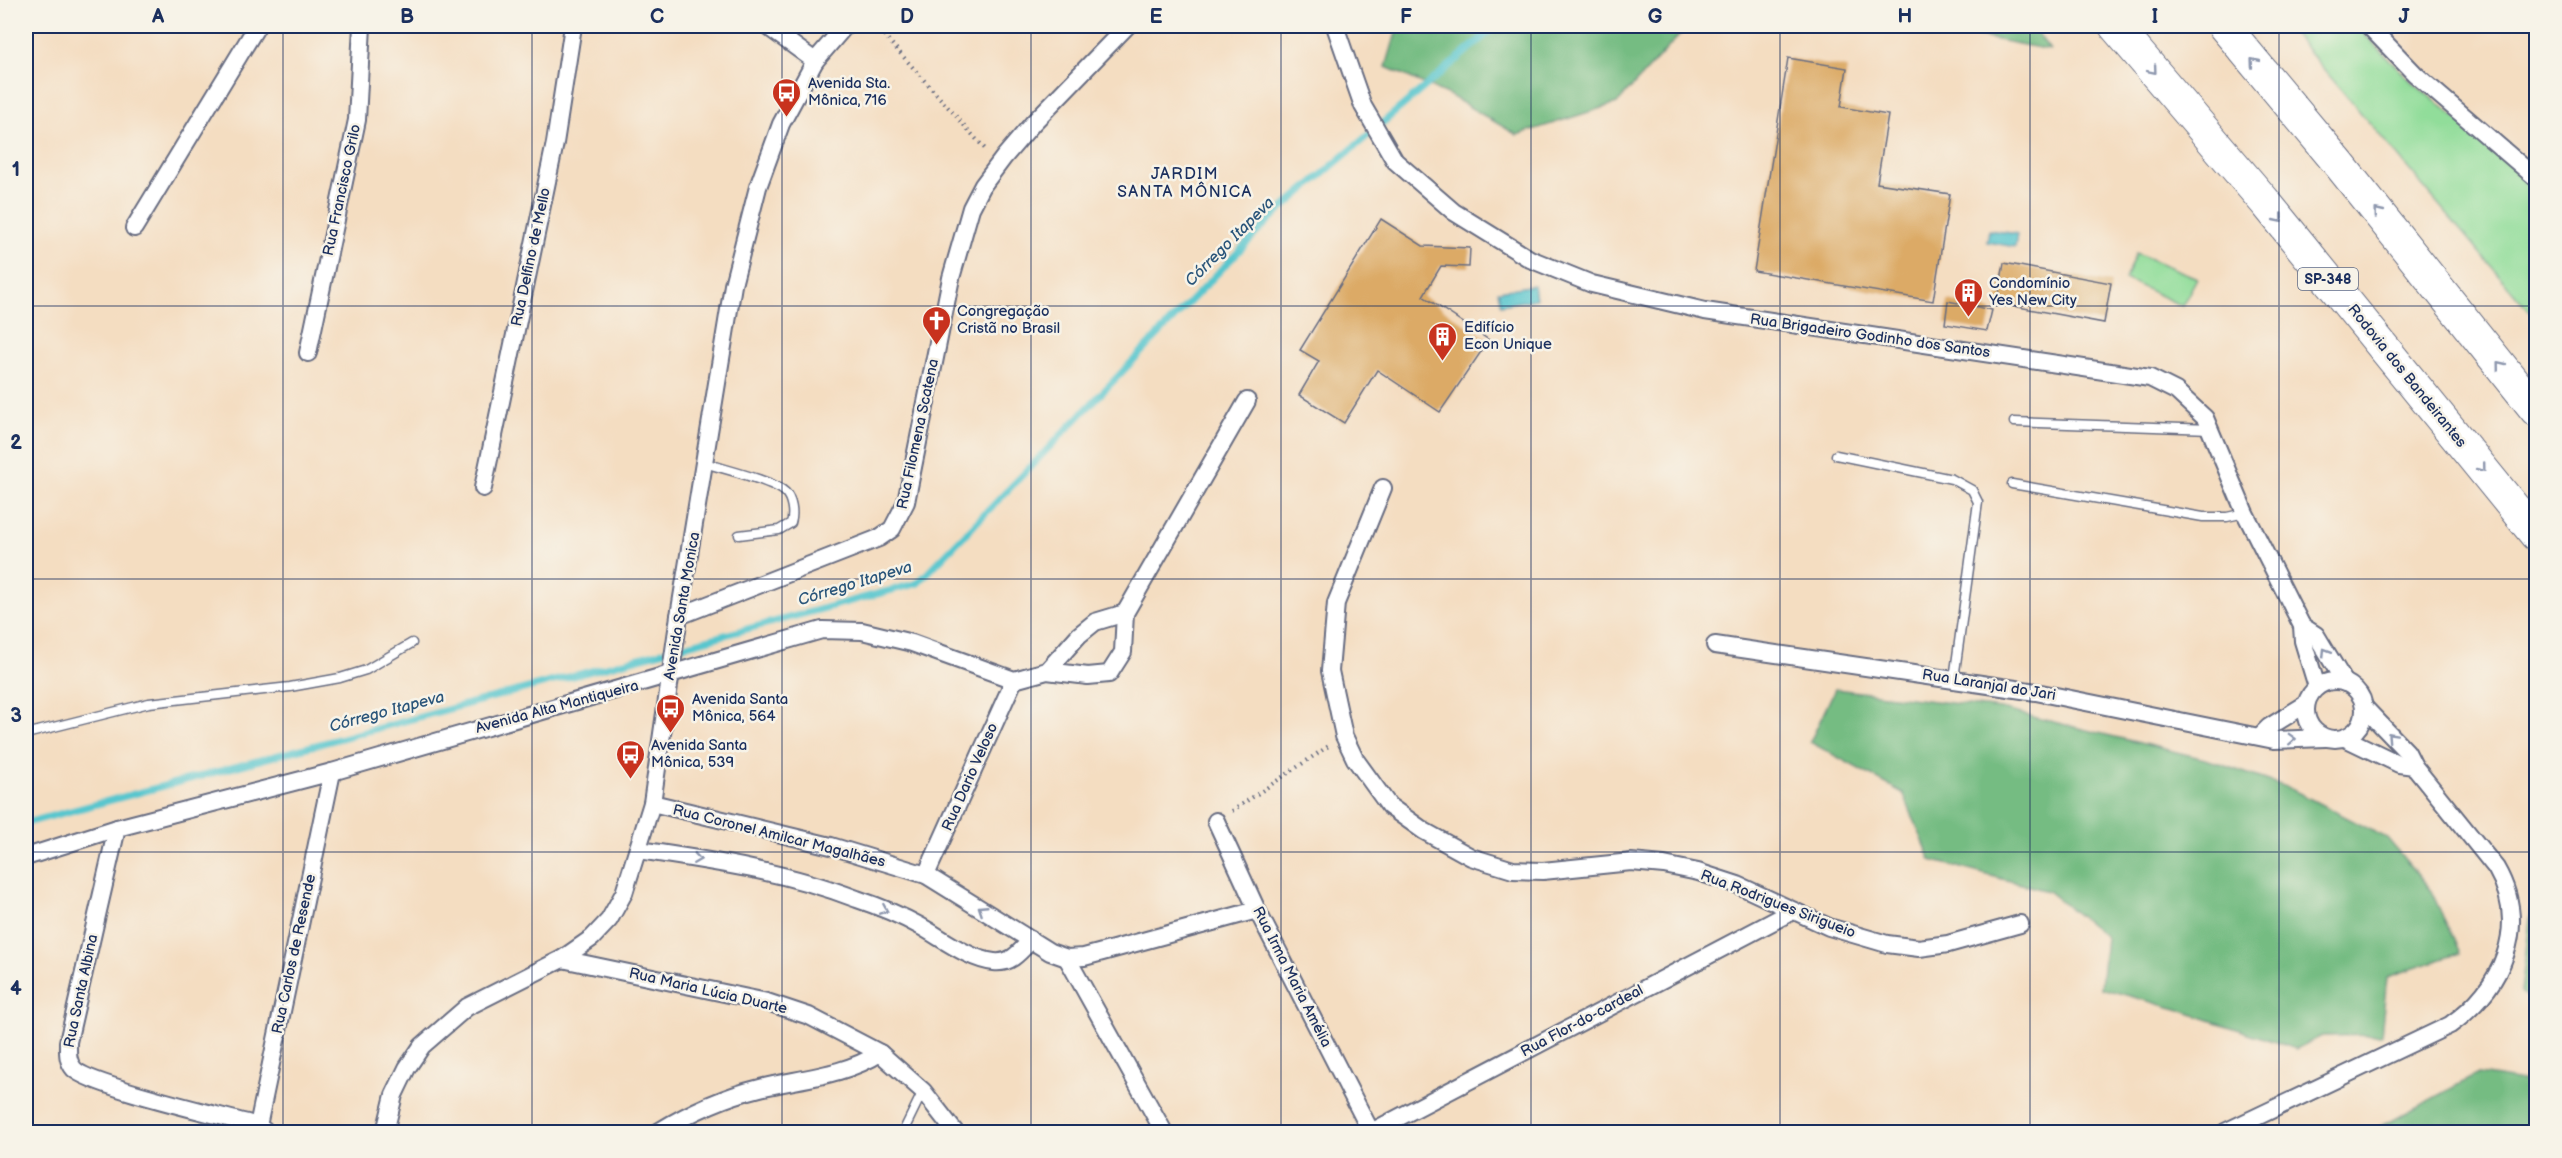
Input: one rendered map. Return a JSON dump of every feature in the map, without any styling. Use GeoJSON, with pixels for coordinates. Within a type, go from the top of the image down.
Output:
{"type":"FeatureCollection","features":[{"type":"Feature","properties":{"kind":"highway","name":"Rodovia dos Bandeirantes"},"geometry":{"type":"LineString","coordinates":[[2115,26],[2266,203],[2536,535]]}},
{"type":"Feature","properties":{"kind":"highway"},"geometry":{"type":"LineString","coordinates":[[2224,26],[2339,164],[2536,410]]}},
{"type":"Feature","properties":{"kind":"street"},"geometry":{"type":"LineString","coordinates":[[134,228],[257,26]]}},
{"type":"Feature","properties":{"kind":"street","name":"Rua Francisco Grilo"},"geometry":{"type":"LineString","coordinates":[[308,353],[357,120],[363,26]]}},
{"type":"Feature","properties":{"kind":"street","name":"Rua Delfino de Mello"},"geometry":{"type":"LineString","coordinates":[[483,488],[555,143],[573,26]]}},
{"type":"Feature","properties":{"kind":"street"},"geometry":{"type":"LineString","coordinates":[[767,26],[815,61]]}},
{"type":"Feature","properties":{"kind":"street","name":"Avenida Santa Monica"},"geometry":{"type":"LineString","coordinates":[[386,1132],[394,1095],[407,1068],[422,1046],[466,1007],[562,959],[592,938],[609,920],[624,893],[652,803],[676,633],[733,285],[758,187],[781,124],[815,61],[845,26]]}},
{"type":"Feature","properties":{"kind":"street","name":"Rua Filomena Scatena"},"geometry":{"type":"LineString","coordinates":[[679,616],[879,538],[892,529],[906,502],[951,278],[971,208],[983,185],[1033,123],[1127,26]]}},
{"type":"Feature","properties":{"kind":"street","name":"Rua Brigadeiro Godinho dos Santos"},"geometry":{"type":"LineString","coordinates":[[1335,26],[1366,110],[1395,161],[1454,213],[1530,259],[1592,284],[1705,311],[2150,378],[2170,387],[2188,400],[2211,429],[2245,513],[2302,626],[2303,641],[2318,687]]}},
{"type":"Feature","properties":{"kind":"street"},"geometry":{"type":"LineString","coordinates":[[2369,26],[2415,74],[2536,178]]}},
{"type":"Feature","properties":{"kind":"street"},"geometry":{"type":"LineString","coordinates":[[1014,680],[1047,671],[1088,676],[1110,674],[1123,652],[1125,613],[1247,401]]}},
{"type":"Feature","properties":{"kind":"street","name":"Rua Rodrigues Sirigueio"},"geometry":{"type":"LineString","coordinates":[[1383,488],[1336,603],[1330,671],[1344,736],[1355,759],[1389,806],[1424,831],[1471,857],[1512,870],[1543,871],[1631,862],[1664,865],[1698,872],[1737,885],[1849,932],[1887,944],[1919,948],[1948,944],[2020,924]]}},
{"type":"Feature","properties":{"kind":"street"},"geometry":{"type":"LineString","coordinates":[[1047,671],[1079,635],[1095,622],[1125,613]]}},
{"type":"Feature","properties":{"kind":"street","name":"Rua Brigadeiro Godinho dos Santos"},"geometry":{"type":"LineString","coordinates":[[2302,626],[2316,635],[2345,683]]}},
{"type":"Feature","properties":{"kind":"street","name":"Avenida Alta Mantiqueira"},"geometry":{"type":"LineString","coordinates":[[26,857],[117,828],[332,772],[671,670],[822,630],[862,631],[912,643],[1014,680]]}},
{"type":"Feature","properties":{"kind":"street","name":"Rua Laranjal do Jari"},"geometry":{"type":"LineString","coordinates":[[1715,645],[2036,692],[2274,740],[2325,738]]}},
{"type":"Feature","properties":{"kind":"street","name":"Rua Dario Veloso"},"geometry":{"type":"LineString","coordinates":[[926,875],[1014,680]]}},
{"type":"Feature","properties":{"kind":"street"},"geometry":{"type":"LineString","coordinates":[[2225,1132],[2450,1025],[2477,1003],[2497,974],[2506,950],[2511,923],[2511,905],[2507,886],[2496,868],[2414,766],[2407,753],[2365,708],[2362,697],[2345,683],[2325,682],[2309,696],[2306,704],[2309,723],[2314,730],[2325,738],[2335,740],[2345,738],[2359,727],[2365,708]]}},
{"type":"Feature","properties":{"kind":"street"},"geometry":{"type":"LineString","coordinates":[[2260,736],[2269,727],[2306,704]]}},
{"type":"Feature","properties":{"kind":"street"},"geometry":{"type":"LineString","coordinates":[[2345,738],[2399,764],[2414,766]]}},
{"type":"Feature","properties":{"kind":"street","name":"Rua Carlos de Resende"},"geometry":{"type":"LineString","coordinates":[[262,1129],[332,772]]}},
{"type":"Feature","properties":{"kind":"street","name":"Rua Coronel Amilcar Magalhães"},"geometry":{"type":"LineString","coordinates":[[652,803],[831,846],[926,875],[1050,952],[1067,958]]}},
{"type":"Feature","properties":{"kind":"street","name":"Rua Irma Maria Amélia"},"geometry":{"type":"LineString","coordinates":[[1216,821],[1257,910],[1371,1132]]}},
{"type":"Feature","properties":{"kind":"street","name":"Rua Santa Albina"},"geometry":{"type":"LineString","coordinates":[[117,828],[68,1042],[68,1059],[73,1068],[99,1082],[262,1129]]}},
{"type":"Feature","properties":{"kind":"street"},"geometry":{"type":"LineString","coordinates":[[639,850],[738,865],[808,882],[857,898],[917,924],[969,953],[992,962],[1005,962],[1017,956],[1031,940]]}},
{"type":"Feature","properties":{"kind":"street"},"geometry":{"type":"LineString","coordinates":[[1164,1132],[1067,958],[1084,957],[1257,910]]}},
{"type":"Feature","properties":{"kind":"street","name":"Rua Flor-do-cardeal"},"geometry":{"type":"LineString","coordinates":[[1371,1132],[1793,910]]}},
{"type":"Feature","properties":{"kind":"street","name":"Rua Maria Lúcia Duarte"},"geometry":{"type":"LineString","coordinates":[[562,959],[768,1002],[809,1016],[880,1053],[923,1090],[955,1132]]}},
{"type":"Feature","properties":{"kind":"street"},"geometry":{"type":"LineString","coordinates":[[658,1132],[710,1104],[760,1088],[843,1070],[865,1062],[880,1053]]}},
{"type":"Feature","properties":{"kind":"lane"},"geometry":{"type":"LineString","coordinates":[[2014,422],[2211,429]]}},
{"type":"Feature","properties":{"kind":"lane"},"geometry":{"type":"LineString","coordinates":[[1836,455],[1952,479],[1972,490],[1978,502],[1954,679]]}},
{"type":"Feature","properties":{"kind":"lane"},"geometry":{"type":"LineString","coordinates":[[705,464],[776,486],[789,496],[793,516],[791,524],[779,530],[739,535]]}},
{"type":"Feature","properties":{"kind":"lane"},"geometry":{"type":"LineString","coordinates":[[2012,484],[2204,518],[2245,513]]}},
{"type":"Feature","properties":{"kind":"lane"},"geometry":{"type":"LineString","coordinates":[[26,734],[149,703],[290,687],[340,678],[366,670],[412,643]]}},
{"type":"Feature","properties":{"kind":"lane"},"geometry":{"type":"LineString","coordinates":[[903,1132],[923,1090]]}},
{"type":"Feature","properties":{"kind":"path"},"geometry":{"type":"LineString","coordinates":[[876,26],[999,164]]}},
{"type":"Feature","properties":{"kind":"path"},"geometry":{"type":"LineString","coordinates":[[1216,821],[1344,736]]}},
{"type":"Feature","properties":{"kind":"green space"},"geometry":{"type":"Polygon","coordinates":[[[1398,26],[1688,26],[1617,103],[1517,135],[1449,95],[1386,67],[1398,26]]]}},
{"type":"Feature","properties":{"kind":"green space"},"geometry":{"type":"Polygon","coordinates":[[[1966,26],[2032,26],[2050,50],[1977,36],[1966,26]]]}},
{"type":"Feature","properties":{"kind":"green space"},"geometry":{"type":"Polygon","coordinates":[[[2287,26],[2356,26],[2413,83],[2536,183],[2536,319],[2287,26]]]}},
{"type":"Feature","properties":{"kind":"green space"},"geometry":{"type":"Polygon","coordinates":[[[2136,253],[2197,278],[2182,306],[2125,279],[2136,253]]]}},
{"type":"Feature","properties":{"kind":"green space"},"geometry":{"type":"Polygon","coordinates":[[[1835,689],[2001,709],[2205,759],[2289,788],[2387,838],[2431,891],[2460,953],[2387,977],[2381,1035],[2322,1036],[2296,1049],[2180,1010],[2101,988],[2106,937],[2048,891],[1931,860],[1903,793],[1810,742],[1835,689]]]}},
{"type":"Feature","properties":{"kind":"green space"},"geometry":{"type":"Polygon","coordinates":[[[2536,871],[2536,1006],[2521,992],[2536,871]]]}},
{"type":"Feature","properties":{"kind":"green space"},"geometry":{"type":"Polygon","coordinates":[[[2478,1074],[2536,1083],[2536,1132],[2370,1132],[2478,1074]]]}},
{"type":"Feature","properties":{"kind":"water"},"geometry":{"type":"Polygon","coordinates":[[[1989,230],[2017,234],[2015,247],[1987,242],[1989,230]]]}},
{"type":"Feature","properties":{"kind":"water"},"geometry":{"type":"Polygon","coordinates":[[[1534,285],[1536,299],[1501,305],[1498,291],[1534,285]]]}},
{"type":"Feature","properties":{"kind":"building"},"geometry":{"type":"Polygon","coordinates":[[[1788,58],[1847,68],[1841,107],[1888,115],[1877,183],[1950,194],[1933,301],[1754,271],[1788,58]]]}},
{"type":"Feature","properties":{"kind":"building"},"geometry":{"type":"Polygon","coordinates":[[[1381,219],[1423,246],[1470,248],[1469,267],[1441,266],[1423,296],[1489,340],[1440,412],[1377,370],[1344,423],[1299,395],[1319,361],[1300,350],[1381,219]]]}},
{"type":"Feature","properties":{"kind":"building"},"geometry":{"type":"Polygon","coordinates":[[[2004,263],[2111,283],[2104,323],[1997,303],[2004,263]]]}},
{"type":"Feature","properties":{"kind":"building","name":"Condomínio Yes New City"},"geometry":{"type":"Polygon","coordinates":[[[1948,301],[1992,310],[1987,331],[1945,324],[1948,301]]]}},
{"type":"Feature","properties":{"kind":"waterway","name":"Córrego Itapeva"},"geometry":{"type":"LineString","coordinates":[[26,823],[918,583],[1270,219],[1496,26]]}},
{"type":"Feature","properties":{"kind":"place","name":"Avenida Sta. Mônica, 716"},"geometry":{"type":"Point","coordinates":[787,118]}},
{"type":"Feature","properties":{"kind":"place","name":"Condomínio Yes New City"},"geometry":{"type":"Point","coordinates":[1968,318]}},
{"type":"Feature","properties":{"kind":"place","name":"Congregação Cristã no Brasil"},"geometry":{"type":"Point","coordinates":[936,346]}},
{"type":"Feature","properties":{"kind":"place","name":"Edifício Econ Unique"},"geometry":{"type":"Point","coordinates":[1443,362]}},
{"type":"Feature","properties":{"kind":"place","name":"Avenida Santa Mônica, 564"},"geometry":{"type":"Point","coordinates":[671,734]}},
{"type":"Feature","properties":{"kind":"place","name":"Avenida Santa Mônica, 539"},"geometry":{"type":"Point","coordinates":[630,780]}},
{"type":"Feature","properties":{"kind":"district","name":"JARDIM SANTA MÔNICA"},"geometry":{"type":"Point","coordinates":[1185,183]}}]}
